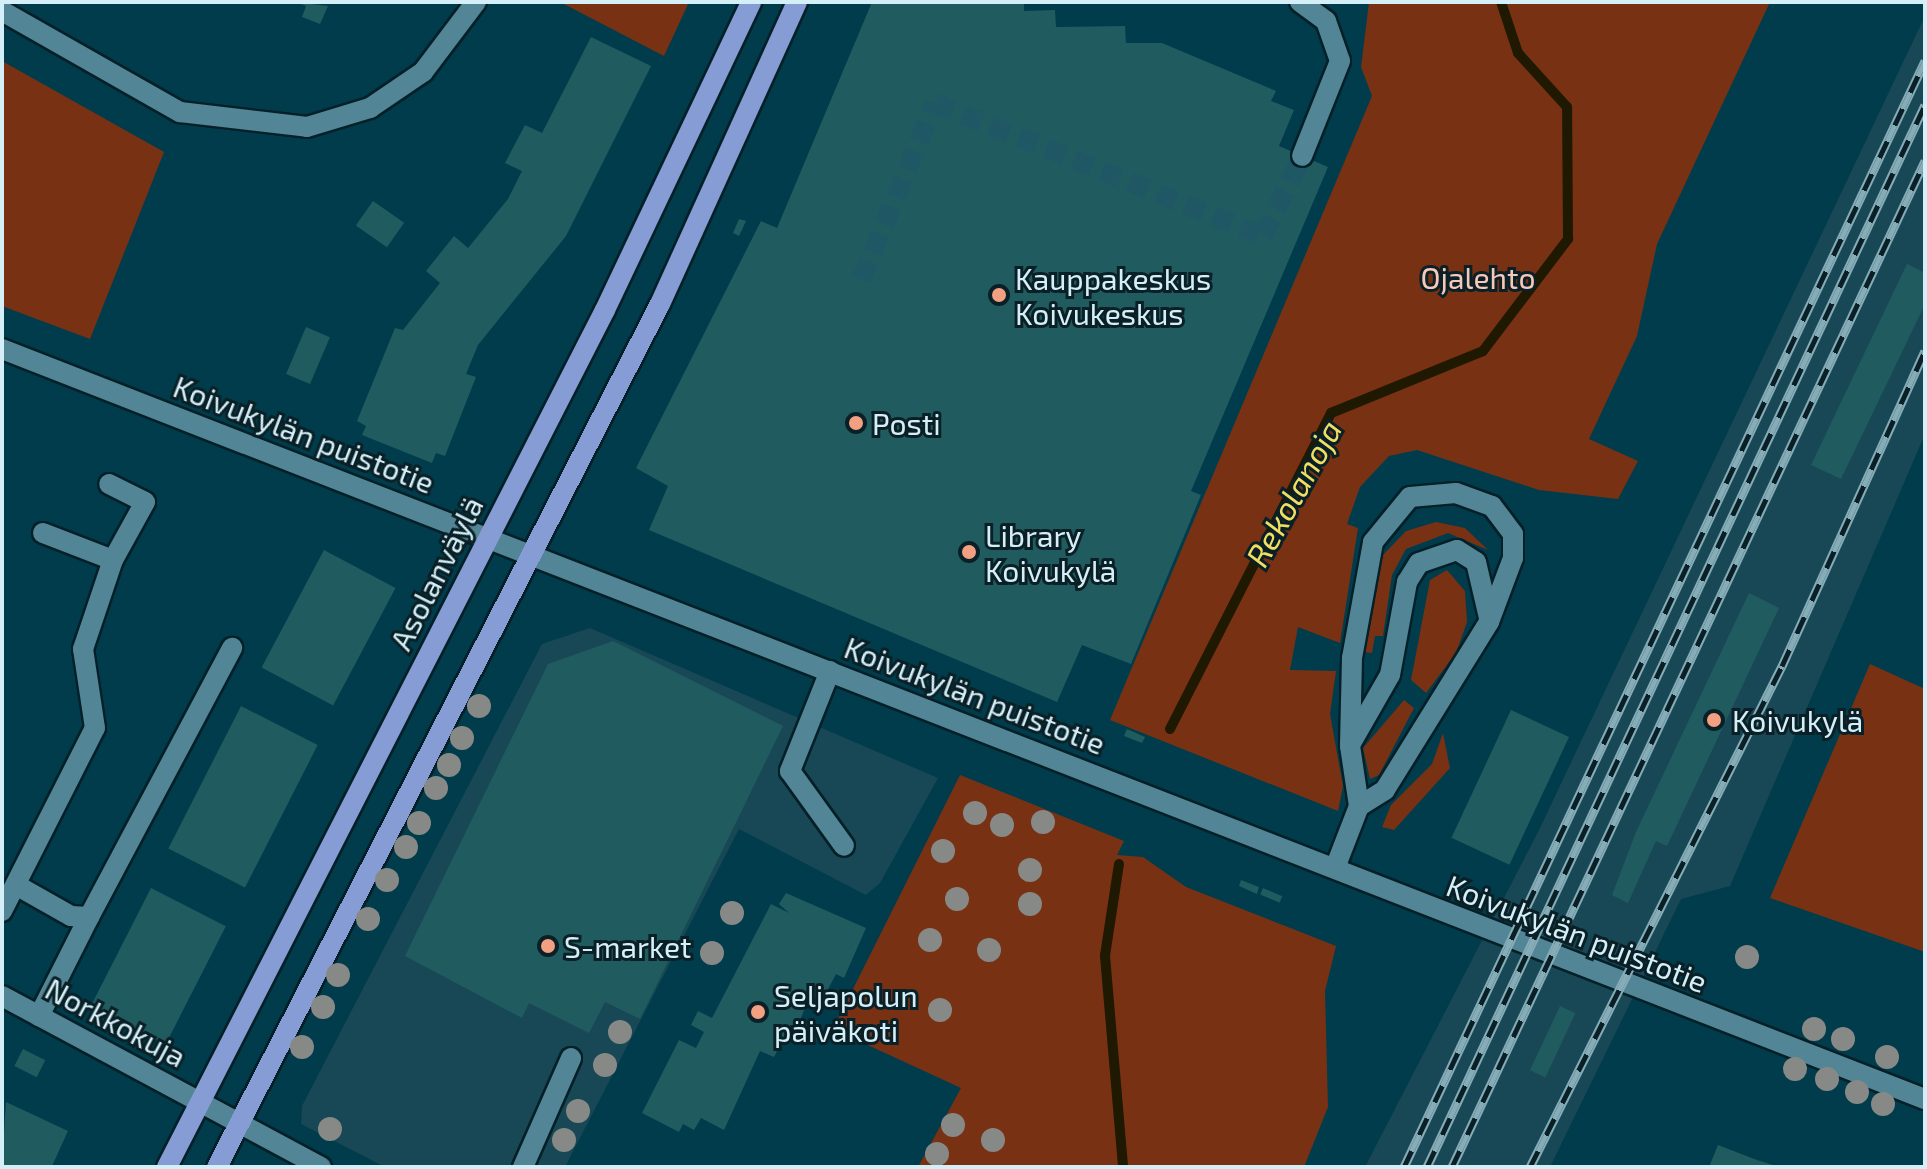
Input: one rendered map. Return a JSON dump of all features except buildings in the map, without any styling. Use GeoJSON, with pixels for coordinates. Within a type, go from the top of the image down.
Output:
{"type":"FeatureCollection","features":[{"type":"Feature","properties":{"kind":"main road","name":"Asolanväylä"},"geometry":{"type":"LineString","coordinates":[[167,1167],[488,537],[751,2]]}},
{"type":"Feature","properties":{"kind":"main road"},"geometry":{"type":"LineString","coordinates":[[217,1167],[529,552],[660,304],[797,2]]}},
{"type":"Feature","properties":{"kind":"street"},"geometry":{"type":"LineString","coordinates":[[2,11],[180,112],[307,127],[370,108],[423,72],[476,2]]}},
{"type":"Feature","properties":{"kind":"street"},"geometry":{"type":"LineString","coordinates":[[1300,2],[1326,21],[1340,61],[1302,156]]}},
{"type":"Feature","properties":{"kind":"street","name":"Koivukylän puistotie"},"geometry":{"type":"LineString","coordinates":[[2,349],[1925,1099]]}},
{"type":"Feature","properties":{"kind":"street"},"geometry":{"type":"LineString","coordinates":[[2,911],[95,728],[83,649],[113,560],[145,502],[109,484]]}},
{"type":"Feature","properties":{"kind":"street"},"geometry":{"type":"LineString","coordinates":[[1335,868],[1359,806],[1350,746],[1365,571],[1387,518],[1410,497],[1456,493],[1492,506],[1513,534],[1513,558],[1489,622],[1385,790],[1359,806]]}},
{"type":"Feature","properties":{"kind":"street"},"geometry":{"type":"LineString","coordinates":[[43,533],[113,560]]}},
{"type":"Feature","properties":{"kind":"street"},"geometry":{"type":"LineString","coordinates":[[1350,746],[1390,675],[1407,582],[1419,563],[1457,550],[1476,562],[1489,622]]}},
{"type":"Feature","properties":{"kind":"street"},"geometry":{"type":"LineString","coordinates":[[39,1016],[232,648]]}},
{"type":"Feature","properties":{"kind":"street"},"geometry":{"type":"LineString","coordinates":[[830,671],[790,771],[844,846]]}},
{"type":"Feature","properties":{"kind":"street"},"geometry":{"type":"LineString","coordinates":[[16,885],[71,916],[89,917]]}},
{"type":"Feature","properties":{"kind":"street","name":"Norkkokuja"},"geometry":{"type":"LineString","coordinates":[[2,996],[321,1167]]}},
{"type":"Feature","properties":{"kind":"street"},"geometry":{"type":"LineString","coordinates":[[523,1167],[571,1058]]}},
{"type":"Feature","properties":{"kind":"shaded area"},"geometry":{"type":"Polygon","coordinates":[[[1925,16],[1925,434],[1730,886],[1681,899],[1550,1167],[1365,1167],[1539,830],[1925,16]]]}},
{"type":"Feature","properties":{"kind":"shaded area"},"geometry":{"type":"Polygon","coordinates":[[[590,628],[938,778],[880,883],[866,895],[739,829],[565,1167],[385,1167],[301,1124],[302,1106],[542,644],[590,628]]]}},
{"type":"Feature","properties":{"kind":"green space"},"geometry":{"type":"Polygon","coordinates":[[[560,2],[689,2],[664,56],[560,2]]]}},
{"type":"Feature","properties":{"kind":"green space","name":"Ojalehto"},"geometry":{"type":"Polygon","coordinates":[[[1369,2],[1770,2],[1657,244],[1637,336],[1589,439],[1638,461],[1618,499],[1539,490],[1417,450],[1389,456],[1360,487],[1347,524],[1358,528],[1340,643],[1298,627],[1290,670],[1336,671],[1330,714],[1343,786],[1338,811],[1110,720],[1372,96],[1361,67],[1369,2]]]}},
{"type":"Feature","properties":{"kind":"green space"},"geometry":{"type":"Polygon","coordinates":[[[2,61],[164,152],[90,339],[2,306],[2,61]]]}},
{"type":"Feature","properties":{"kind":"green space"},"geometry":{"type":"Polygon","coordinates":[[[1436,522],[1465,528],[1488,550],[1448,533],[1406,549],[1392,575],[1383,636],[1375,636],[1372,653],[1363,652],[1383,555],[1406,531],[1436,522]]]}},
{"type":"Feature","properties":{"kind":"green space"},"geometry":{"type":"Polygon","coordinates":[[[1447,570],[1465,591],[1467,622],[1456,653],[1426,693],[1411,680],[1430,580],[1447,570]]]}},
{"type":"Feature","properties":{"kind":"green space"},"geometry":{"type":"Polygon","coordinates":[[[1870,664],[1925,689],[1925,952],[1770,898],[1870,664]]]}},
{"type":"Feature","properties":{"kind":"green space"},"geometry":{"type":"Polygon","coordinates":[[[1404,700],[1414,708],[1379,775],[1370,779],[1363,748],[1404,700]]]}},
{"type":"Feature","properties":{"kind":"green space"},"geometry":{"type":"Polygon","coordinates":[[[1443,733],[1450,768],[1394,830],[1382,827],[1391,805],[1432,764],[1443,733]]]}},
{"type":"Feature","properties":{"kind":"green space"},"geometry":{"type":"Polygon","coordinates":[[[960,775],[1124,841],[1117,855],[1143,857],[1186,887],[1336,946],[1325,991],[1328,1107],[1304,1167],[918,1167],[961,1088],[833,1029],[960,775]]]}},
{"type":"Feature","properties":{"kind":"waterway","name":"Rekolanoja"},"geometry":{"type":"LineString","coordinates":[[1170,729],[1331,413],[1483,351],[1568,239],[1567,107],[1518,53],[1501,2]]}},
{"type":"Feature","properties":{"kind":"waterway","name":"Rekolanoja"},"geometry":{"type":"LineString","coordinates":[[1119,864],[1105,956],[1123,1167]]}},
{"type":"Feature","properties":{"kind":"tunnel"},"geometry":{"type":"LineString","coordinates":[[861,280],[935,103],[1263,236],[1302,156]]}},
{"type":"Feature","properties":{"kind":"railway"},"geometry":{"type":"LineString","coordinates":[[1404,1167],[1925,61]]}},
{"type":"Feature","properties":{"kind":"railway"},"geometry":{"type":"LineString","coordinates":[[1427,1167],[1925,105]]}},
{"type":"Feature","properties":{"kind":"railway"},"geometry":{"type":"LineString","coordinates":[[1452,1167],[1925,161]]}},
{"type":"Feature","properties":{"kind":"railway"},"geometry":{"type":"LineString","coordinates":[[1530,1167],[1782,666],[1925,351]]}},
{"type":"Feature","properties":{"kind":"place","name":"Kauppakeskus Koivukeskus"},"geometry":{"type":"Point","coordinates":[999,295]}},
{"type":"Feature","properties":{"kind":"place","name":"Posti"},"geometry":{"type":"Point","coordinates":[856,423]}},
{"type":"Feature","properties":{"kind":"place","name":"Library Koivukylä"},"geometry":{"type":"Point","coordinates":[969,552]}},
{"type":"Feature","properties":{"kind":"place","name":"Koivukylä"},"geometry":{"type":"Point","coordinates":[1714,720]}},
{"type":"Feature","properties":{"kind":"place","name":"S-market"},"geometry":{"type":"Point","coordinates":[548,946]}},
{"type":"Feature","properties":{"kind":"place","name":"Seljapolun päiväkoti"},"geometry":{"type":"Point","coordinates":[758,1012]}}]}
